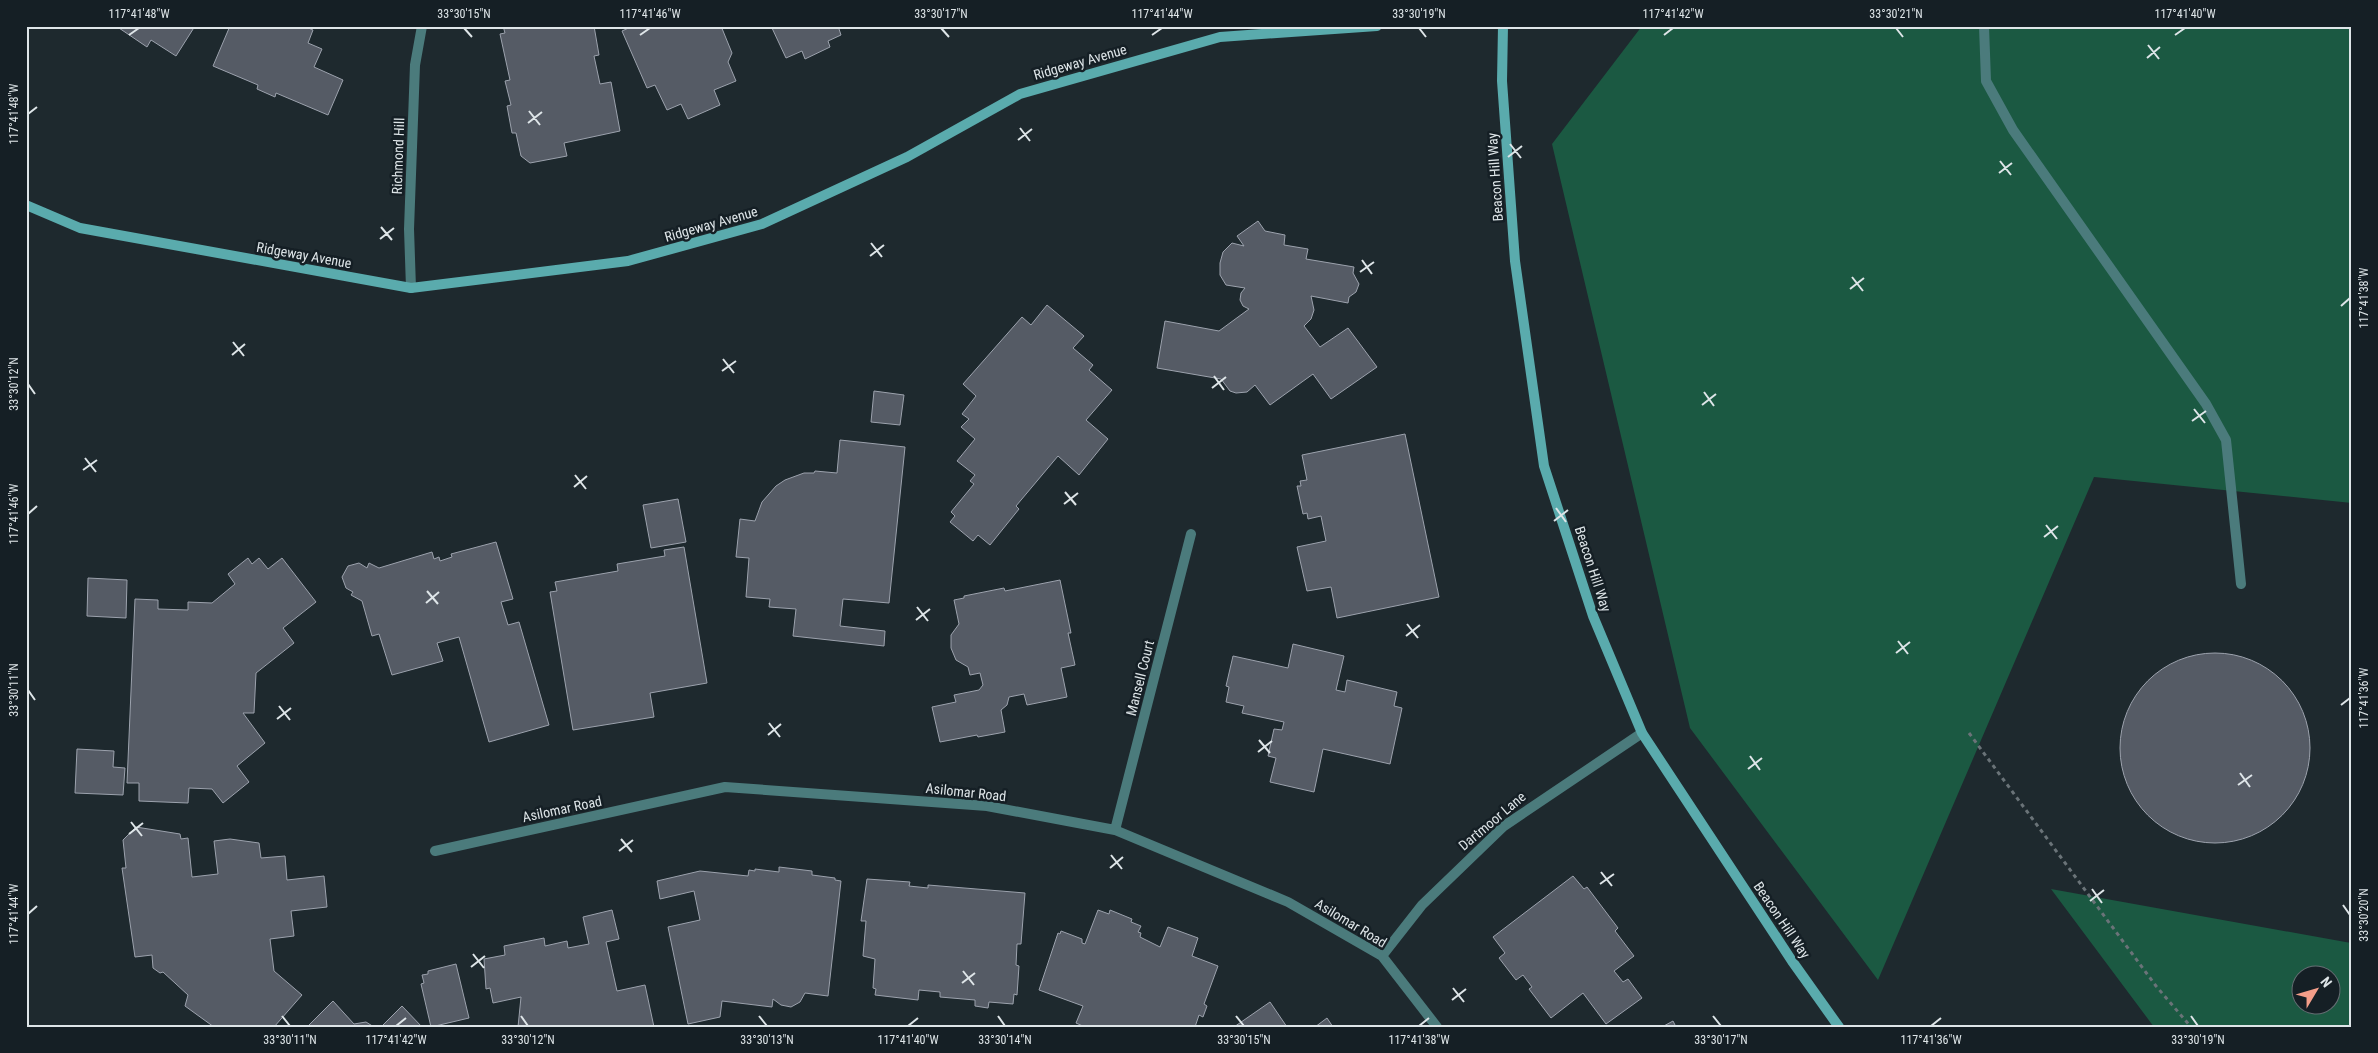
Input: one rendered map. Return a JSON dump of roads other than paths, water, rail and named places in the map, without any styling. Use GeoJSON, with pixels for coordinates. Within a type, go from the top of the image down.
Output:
{"type":"FeatureCollection","features":[{"type":"Feature","properties":{"kind":"street","name":"Richmond Hill"},"geometry":{"type":"LineString","coordinates":[[412,288],[409,230],[415,65],[422,26]]}},
{"type":"Feature","properties":{"kind":"street","name":"Ridgeway Avenue"},"geometry":{"type":"LineString","coordinates":[[26,204],[80,228],[412,288],[628,261],[762,224],[907,157],[1020,94],[1220,37],[1377,26]]}},
{"type":"Feature","properties":{"kind":"street","name":"Beacon Hill Way"},"geometry":{"type":"LineString","coordinates":[[1503,26],[1502,81],[1514,261],[1544,466],[1593,616],[1642,733],[1792,961],[1839,1027]]}},
{"type":"Feature","properties":{"kind":"street"},"geometry":{"type":"LineString","coordinates":[[1984,26],[1986,81],[2013,130],[2206,404],[2226,440],[2241,584]]}},
{"type":"Feature","properties":{"kind":"street","name":"Mansell Court"},"geometry":{"type":"LineString","coordinates":[[1115,830],[1191,534]]}},
{"type":"Feature","properties":{"kind":"street","name":"Dartmoor Lane"},"geometry":{"type":"LineString","coordinates":[[1382,956],[1422,904],[1504,826],[1642,733]]}},
{"type":"Feature","properties":{"kind":"street","name":"Asilomar Road"},"geometry":{"type":"LineString","coordinates":[[435,851],[725,787],[987,806],[1115,830],[1288,902],[1382,956],[1436,1027]]}}]}
